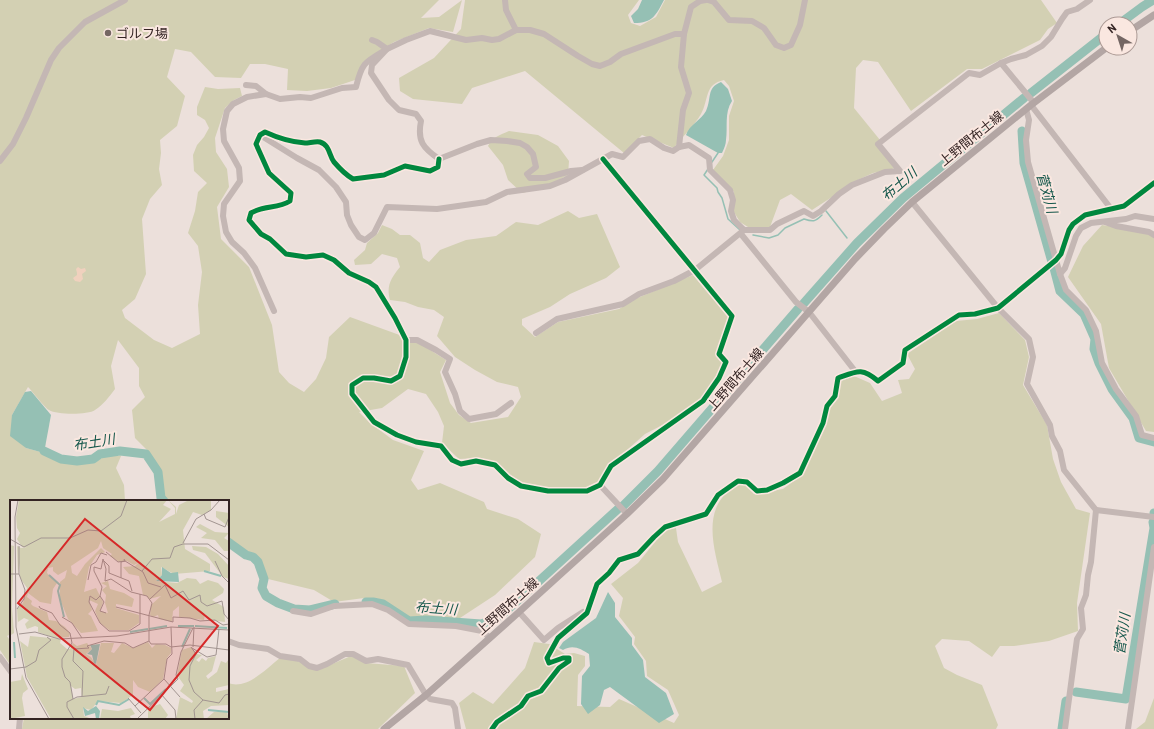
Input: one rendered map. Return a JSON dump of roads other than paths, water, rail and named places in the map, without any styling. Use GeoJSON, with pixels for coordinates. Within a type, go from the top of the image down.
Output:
{"type":"FeatureCollection","features":[{"type":"Feature","properties":{"kind":"main road"},"geometry":{"type":"LineString","coordinates":[[1138,26],[1154,15]]}},
{"type":"Feature","properties":{"kind":"main road","name":"上野間布土線"},"geometry":{"type":"LineString","coordinates":[[384,729],[426,695],[490,638],[627,514],[663,479],[855,259],[884,228],[912,202],[1030,106],[1098,54]]}},
{"type":"Feature","properties":{"kind":"street"},"geometry":{"type":"LineString","coordinates":[[0,161],[13,144],[51,60],[59,48],[85,22],[125,0]]}},
{"type":"Feature","properties":{"kind":"street"},"geometry":{"type":"LineString","coordinates":[[505,0],[506,10],[516,30]]}},
{"type":"Feature","properties":{"kind":"street"},"geometry":{"type":"LineString","coordinates":[[679,147],[683,110],[689,93],[681,67],[684,34],[691,7],[700,1],[707,0],[714,2],[730,20],[752,21],[764,28],[776,44],[784,48],[791,45],[800,25],[806,0]]}},
{"type":"Feature","properties":{"kind":"street"},"geometry":{"type":"LineString","coordinates":[[536,333],[557,319],[623,304],[639,294],[674,281],[695,270],[742,232],[770,230],[777,224],[804,211],[813,216],[822,212],[839,194],[852,185],[885,172],[900,171],[878,144],[969,73],[980,75],[1001,63],[1026,56],[1042,46],[1051,37],[1067,12],[1077,9],[1090,0]]}},
{"type":"Feature","properties":{"kind":"street"},"geometry":{"type":"LineString","coordinates":[[246,85],[256,86],[266,94],[280,99],[300,97],[311,98],[342,88],[356,87],[360,72],[366,61],[406,40],[430,32],[466,40],[482,38],[499,39],[516,30],[530,30],[544,34],[592,64],[600,66],[610,62],[621,54],[675,34],[684,34]]}},
{"type":"Feature","properties":{"kind":"street"},"geometry":{"type":"LineString","coordinates":[[372,40],[387,49]]}},
{"type":"Feature","properties":{"kind":"street"},"geometry":{"type":"LineString","coordinates":[[387,49],[372,65],[371,73],[389,100],[398,110],[416,114],[421,121],[419,132],[421,142],[429,152],[439,159]]}},
{"type":"Feature","properties":{"kind":"street"},"geometry":{"type":"LineString","coordinates":[[1001,63],[1030,106],[1112,210]]}},
{"type":"Feature","properties":{"kind":"street"},"geometry":{"type":"LineString","coordinates":[[266,94],[247,97],[233,104],[227,111],[223,129],[224,141],[239,168],[240,181],[224,204],[223,216],[226,232],[232,242],[244,253],[256,268],[274,311]]}},
{"type":"Feature","properties":{"kind":"street"},"geometry":{"type":"LineString","coordinates":[[1030,106],[1026,140],[1028,162],[1060,274],[1066,290],[1086,310],[1096,331],[1102,363],[1116,389],[1136,416],[1142,435],[1154,438]]}},
{"type":"Feature","properties":{"kind":"street"},"geometry":{"type":"LineString","coordinates":[[439,159],[438,167],[430,171],[405,166],[384,175],[353,179],[346,175],[333,161],[328,147],[321,142],[305,143],[288,141],[265,132],[260,135],[256,144],[269,173],[291,193],[290,201],[284,205],[256,210],[251,214],[249,220],[261,234],[270,239],[286,254],[306,257],[323,255],[334,260],[349,273],[369,282],[376,287],[395,318],[406,340],[406,357],[400,376],[391,381],[363,378],[352,385],[352,394],[374,422],[397,435],[416,442],[440,446],[452,460],[462,464],[476,461],[495,465],[508,478],[521,486],[548,491],[565,492],[586,491],[600,485],[611,466],[703,401],[724,368],[726,362],[719,354],[732,316],[603,159]]}},
{"type":"Feature","properties":{"kind":"street"},"geometry":{"type":"LineString","coordinates":[[260,135],[297,158],[320,170],[336,187],[346,202],[347,215],[351,225],[359,237],[365,240],[374,233],[387,207],[437,209],[486,202],[507,192],[550,186],[565,180],[612,154],[623,157],[639,141],[650,139],[664,148],[673,151],[679,147],[689,145],[709,158],[710,170],[730,190],[733,200],[731,212],[734,220],[742,232],[796,302],[809,312],[856,371]]}},
{"type":"Feature","properties":{"kind":"street"},"geometry":{"type":"LineString","coordinates":[[439,159],[491,140],[507,141],[520,143],[527,147],[533,154],[536,167],[527,174],[530,178],[545,178],[571,171],[584,170]]}},
{"type":"Feature","properties":{"kind":"street"},"geometry":{"type":"LineString","coordinates":[[492,729],[497,722],[521,706],[528,696],[541,691],[559,668],[569,661],[569,658],[563,658],[549,663],[546,658],[558,638],[586,613],[597,584],[609,573],[619,560],[638,554],[665,527],[706,514],[718,495],[738,481],[747,482],[756,491],[767,490],[800,473],[823,423],[827,406],[835,396],[838,378],[856,371],[869,373],[878,381],[903,363],[905,350],[959,314],[975,314],[998,308],[1062,254],[1069,230],[1073,224],[1085,215],[1124,206],[1154,182]]}},
{"type":"Feature","properties":{"kind":"street"},"geometry":{"type":"LineString","coordinates":[[912,202],[998,308],[1029,339],[1033,357],[1027,384],[1050,425],[1052,436],[1060,451],[1064,470],[1096,510],[1086,595],[1081,608],[1083,629],[1077,639],[1064,729]]}},
{"type":"Feature","properties":{"kind":"street"},"geometry":{"type":"LineString","coordinates":[[1060,274],[1065,268],[1076,236],[1081,228],[1091,223],[1126,219],[1135,216],[1154,219]]}},
{"type":"Feature","properties":{"kind":"street"},"geometry":{"type":"LineString","coordinates":[[1103,222],[1149,232],[1154,235]]}},
{"type":"Feature","properties":{"kind":"street"},"geometry":{"type":"LineString","coordinates":[[406,340],[417,340],[450,359],[445,372],[455,394],[460,410],[469,419],[496,414],[511,403]]}},
{"type":"Feature","properties":{"kind":"street"},"geometry":{"type":"LineString","coordinates":[[600,485],[627,514]]}},
{"type":"Feature","properties":{"kind":"street"},"geometry":{"type":"LineString","coordinates":[[1096,510],[1154,517]]}},
{"type":"Feature","properties":{"kind":"street"},"geometry":{"type":"LineString","coordinates":[[1128,729],[1154,547]]}},
{"type":"Feature","properties":{"kind":"street"},"geometry":{"type":"LineString","coordinates":[[1147,599],[1154,600]]}},
{"type":"Feature","properties":{"kind":"street"},"geometry":{"type":"LineString","coordinates":[[293,612],[311,614],[334,606],[372,604],[388,610],[409,624],[456,626],[482,631],[490,638]]}},
{"type":"Feature","properties":{"kind":"street"},"geometry":{"type":"LineString","coordinates":[[519,612],[544,640],[558,628],[584,612],[589,604]]}},
{"type":"Feature","properties":{"kind":"street"},"geometry":{"type":"LineString","coordinates":[[229,641],[239,645],[268,649],[280,656],[300,659],[310,666],[317,668],[345,654],[354,654],[366,660],[378,660],[408,665],[430,699],[452,703],[455,708],[458,729]]}},
{"type":"Feature","properties":{"kind":"street"},"geometry":{"type":"LineString","coordinates":[[0,657],[10,671]]}},
{"type":"Feature","properties":{"kind":"street"},"geometry":{"type":"LineString","coordinates":[[19,729],[20,719]]}},
{"type":"Feature","properties":{"kind":"water"},"geometry":{"type":"Polygon","coordinates":[[[642,0],[664,0],[659,10],[650,20],[646,22],[634,23],[631,16],[638,9],[642,0]]]}},
{"type":"Feature","properties":{"kind":"water"},"geometry":{"type":"Polygon","coordinates":[[[721,82],[728,89],[732,101],[727,115],[727,135],[725,145],[722,153],[718,153],[686,135],[690,128],[706,111],[711,90],[716,84],[721,82]]]}},
{"type":"Feature","properties":{"kind":"water"},"geometry":{"type":"Polygon","coordinates":[[[31,391],[51,415],[44,453],[26,448],[10,436],[12,415],[25,392],[31,391]]]}},
{"type":"Feature","properties":{"kind":"water"},"geometry":{"type":"Polygon","coordinates":[[[608,592],[615,603],[615,617],[632,638],[632,645],[643,660],[645,677],[666,693],[674,714],[659,723],[610,687],[604,690],[600,705],[588,714],[581,704],[582,676],[590,666],[589,654],[574,647],[563,650],[559,648],[563,642],[596,618],[608,592]]]}},
{"type":"Feature","properties":{"kind":"waterway","name":"布土川"},"geometry":{"type":"LineString","coordinates":[[1130,16],[1153,0]]}},
{"type":"Feature","properties":{"kind":"waterway","name":"布土川"},"geometry":{"type":"LineString","coordinates":[[1031,93],[1098,40]]}},
{"type":"Feature","properties":{"kind":"waterway","name":"布土川"},"geometry":{"type":"LineString","coordinates":[[804,303],[857,243],[903,198],[1024,98]]}},
{"type":"Feature","properties":{"kind":"waterway","name":"菅苅川"},"geometry":{"type":"LineString","coordinates":[[1022,131],[1024,163],[1052,262]]}},
{"type":"Feature","properties":{"kind":"waterway"},"geometry":{"type":"LineString","coordinates":[[712,162],[718,153]]}},
{"type":"Feature","properties":{"kind":"waterway"},"geometry":{"type":"LineString","coordinates":[[708,169],[704,175],[717,188],[722,198],[728,219],[740,230]]}},
{"type":"Feature","properties":{"kind":"waterway"},"geometry":{"type":"LineString","coordinates":[[826,211],[847,238]]}},
{"type":"Feature","properties":{"kind":"waterway"},"geometry":{"type":"LineString","coordinates":[[753,235],[769,238],[778,235],[785,228],[804,219],[814,221],[822,215]]}},
{"type":"Feature","properties":{"kind":"waterway","name":"菅苅川"},"geometry":{"type":"LineString","coordinates":[[1054,268],[1060,291],[1084,314],[1095,339],[1094,349],[1099,363],[1112,389],[1133,418],[1139,438],[1154,442]]}},
{"type":"Feature","properties":{"kind":"waterway","name":"布土川"},"geometry":{"type":"LineString","coordinates":[[623,506],[658,471],[798,309]]}},
{"type":"Feature","properties":{"kind":"waterway","name":"布土川"},"geometry":{"type":"LineString","coordinates":[[44,451],[61,459],[77,461],[93,459],[100,454],[120,451],[146,454],[158,472],[161,498],[163,500]]}},
{"type":"Feature","properties":{"kind":"waterway","name":"布土川"},"geometry":{"type":"LineString","coordinates":[[366,602],[383,604],[409,621],[426,620],[481,624],[493,620],[505,612],[618,509]]}},
{"type":"Feature","properties":{"kind":"waterway","name":"菅苅川"},"geometry":{"type":"LineString","coordinates":[[1076,692],[1126,699],[1154,528],[1153,522]]}},
{"type":"Feature","properties":{"kind":"waterway","name":"布土川"},"geometry":{"type":"LineString","coordinates":[[229,543],[246,555],[253,557],[258,562],[264,579],[262,588],[266,596],[278,603],[294,609],[310,610],[335,604]]}},
{"type":"Feature","properties":{"kind":"waterway","name":"菅苅川"},"geometry":{"type":"LineString","coordinates":[[1062,729],[1066,701]]}},
{"type":"Feature","properties":{"kind":"place","name":"ゴルフ場"},"geometry":{"type":"Point","coordinates":[108,33]}}]}
